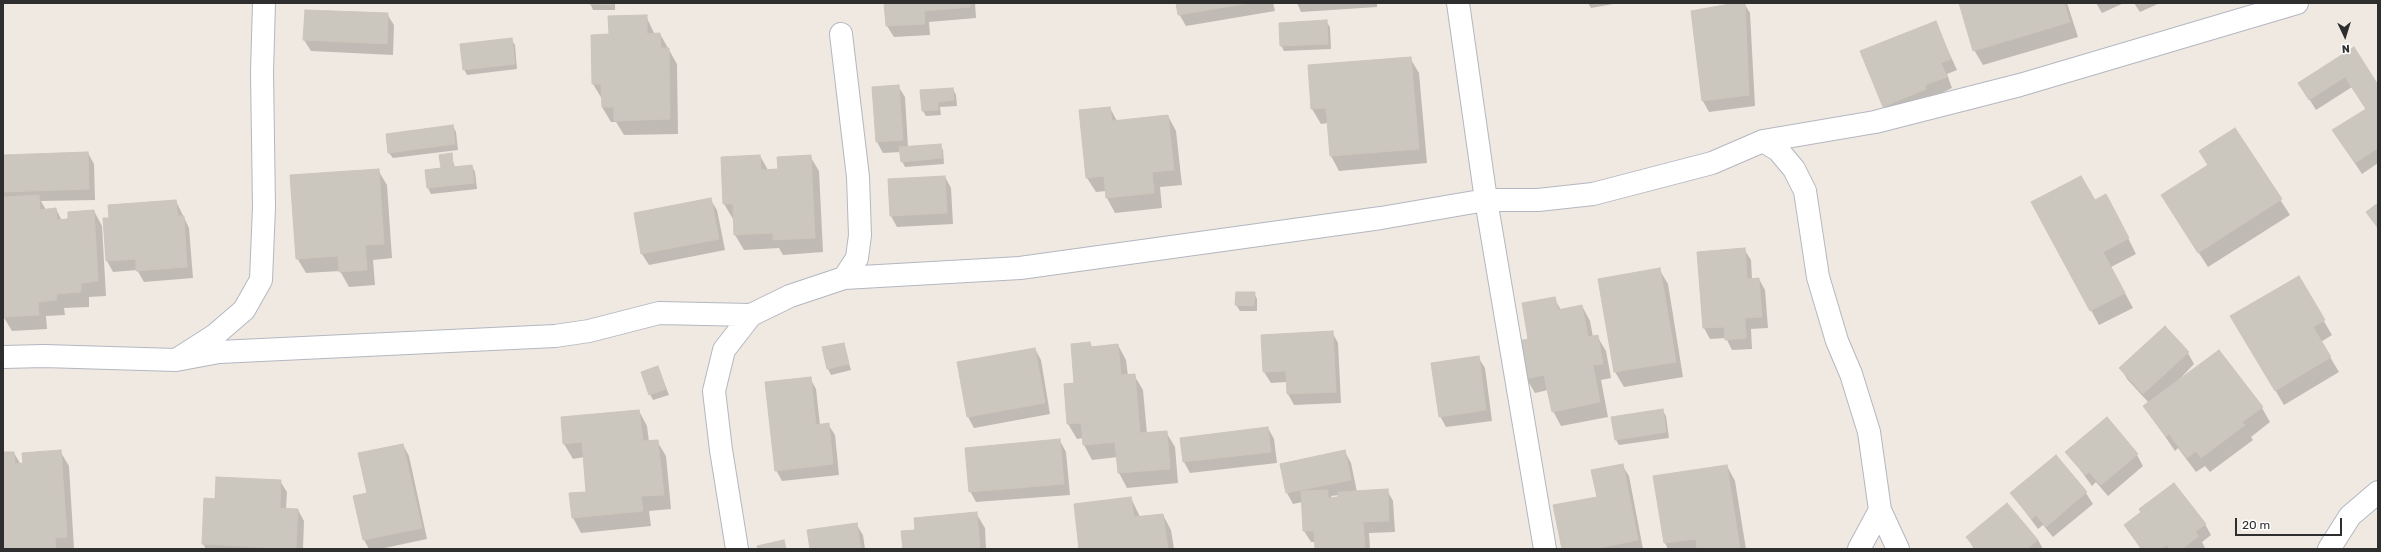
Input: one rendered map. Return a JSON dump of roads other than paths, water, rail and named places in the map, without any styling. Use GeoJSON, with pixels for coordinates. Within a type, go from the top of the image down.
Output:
{"type":"FeatureCollection","features":[{"type":"Feature","properties":{"kind":"street"},"geometry":{"type":"LineString","coordinates":[[176,360],[215,335],[244,310],[261,280],[264,207],[262,72],[264,3]]}},
{"type":"Feature","properties":{"kind":"street"},"geometry":{"type":"LineString","coordinates":[[1458,3],[1486,200],[1546,549]]}},
{"type":"Feature","properties":{"kind":"street"},"geometry":{"type":"LineString","coordinates":[[737,549],[721,450],[714,391],[724,350],[751,315],[790,296],[844,278],[1020,268],[1381,218],[1486,200],[1538,200],[1593,194],[1712,163],[1763,141],[1875,122],[2020,85],[2297,3]]}},
{"type":"Feature","properties":{"kind":"street"},"geometry":{"type":"LineString","coordinates":[[841,34],[858,177],[860,235],[857,258],[844,278]]}},
{"type":"Feature","properties":{"kind":"street"},"geometry":{"type":"LineString","coordinates":[[1763,141],[1778,150],[1794,169],[1805,191],[1818,277],[1837,341],[1851,374],[1869,432],[1880,510],[1898,549]]}},
{"type":"Feature","properties":{"kind":"street"},"geometry":{"type":"LineString","coordinates":[[3,357],[44,356],[176,360],[219,352],[555,336],[589,331],[659,313],[751,315]]}},
{"type":"Feature","properties":{"kind":"street"},"geometry":{"type":"LineString","coordinates":[[2329,549],[2350,516],[2378,492]]}},
{"type":"Feature","properties":{"kind":"street"},"geometry":{"type":"LineString","coordinates":[[1859,549],[1880,510]]}}]}
